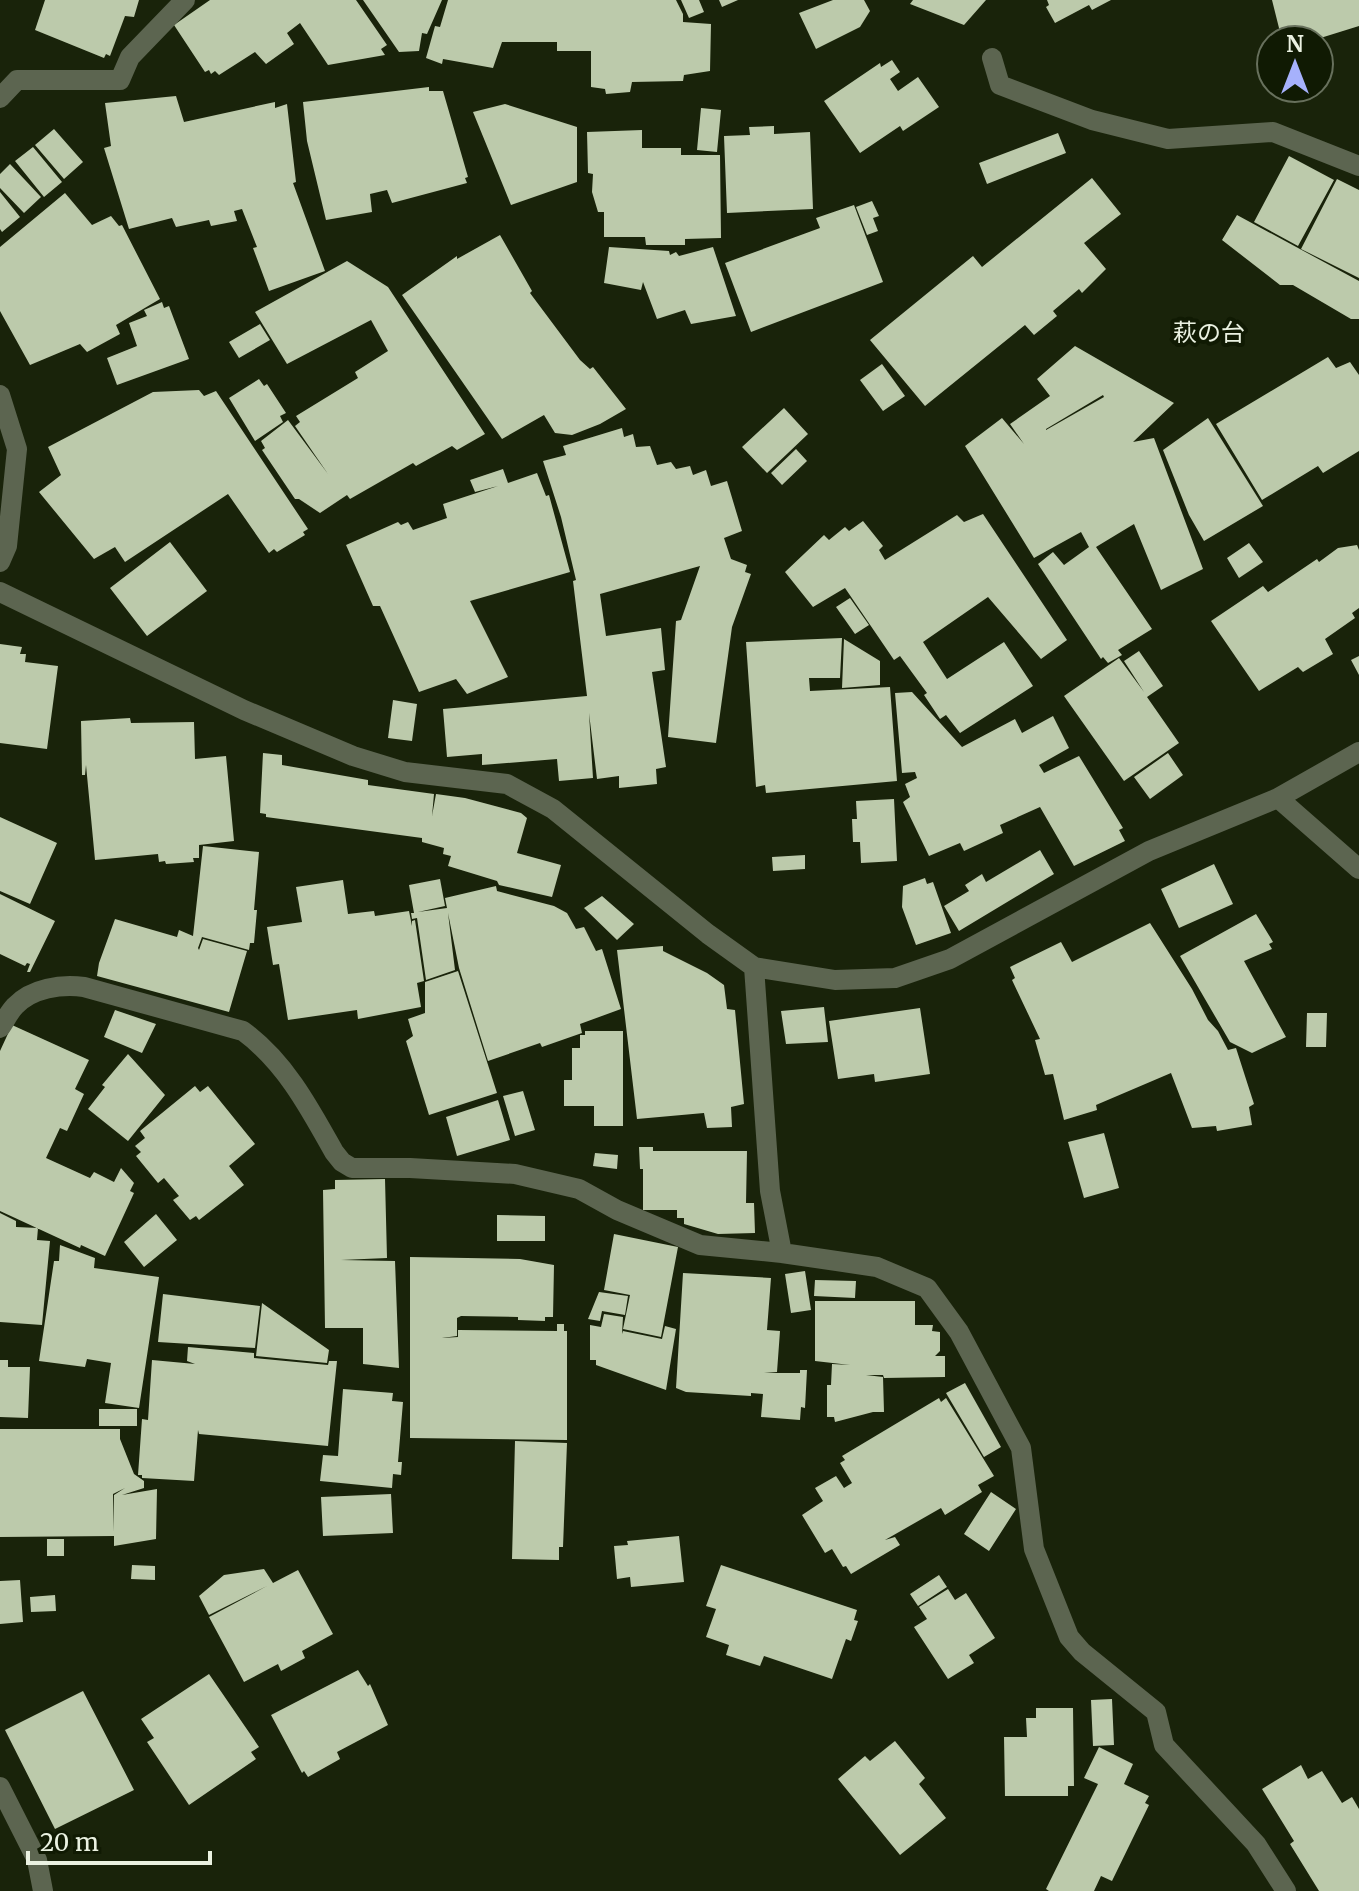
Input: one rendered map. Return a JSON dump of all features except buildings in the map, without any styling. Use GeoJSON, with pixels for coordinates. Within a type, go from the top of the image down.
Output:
{"type":"FeatureCollection","features":[{"type":"Feature","properties":{"kind":"street"},"geometry":{"type":"LineString","coordinates":[[0,98],[17,80],[120,80],[130,57],[185,0]]}},
{"type":"Feature","properties":{"kind":"street"},"geometry":{"type":"LineString","coordinates":[[992,58],[1000,85],[1092,120],[1168,139],[1273,132],[1359,166]]}},
{"type":"Feature","properties":{"kind":"street"},"geometry":{"type":"LineString","coordinates":[[0,395],[17,449],[7,546],[0,562]]}},
{"type":"Feature","properties":{"kind":"street"},"geometry":{"type":"LineString","coordinates":[[0,592],[244,710],[353,756],[405,772],[507,784],[553,809],[708,934],[754,967],[835,980],[895,978],[950,959],[1149,851],[1278,798],[1359,752]]}},
{"type":"Feature","properties":{"kind":"street"},"geometry":{"type":"LineString","coordinates":[[1278,798],[1359,869]]}},
{"type":"Feature","properties":{"kind":"street"},"geometry":{"type":"LineString","coordinates":[[754,967],[770,1191],[782,1253]]}},
{"type":"Feature","properties":{"kind":"street"},"geometry":{"type":"LineString","coordinates":[[0,1028],[15,1005],[36,992],[65,985],[84,987],[243,1031],[262,1045],[285,1071],[334,1152],[352,1168],[515,1174],[579,1189],[617,1210],[700,1245],[877,1267],[927,1288],[959,1332],[1021,1448],[1034,1549],[1069,1637],[1082,1652],[1156,1712],[1164,1745],[1256,1844],[1286,1891]]}},
{"type":"Feature","properties":{"kind":"street"},"geometry":{"type":"LineString","coordinates":[[0,1787],[37,1860],[43,1891]]}},
{"type":"Feature","properties":{"kind":"district","name":"萩の台"},"geometry":{"type":"Point","coordinates":[1209,333]}}]}
